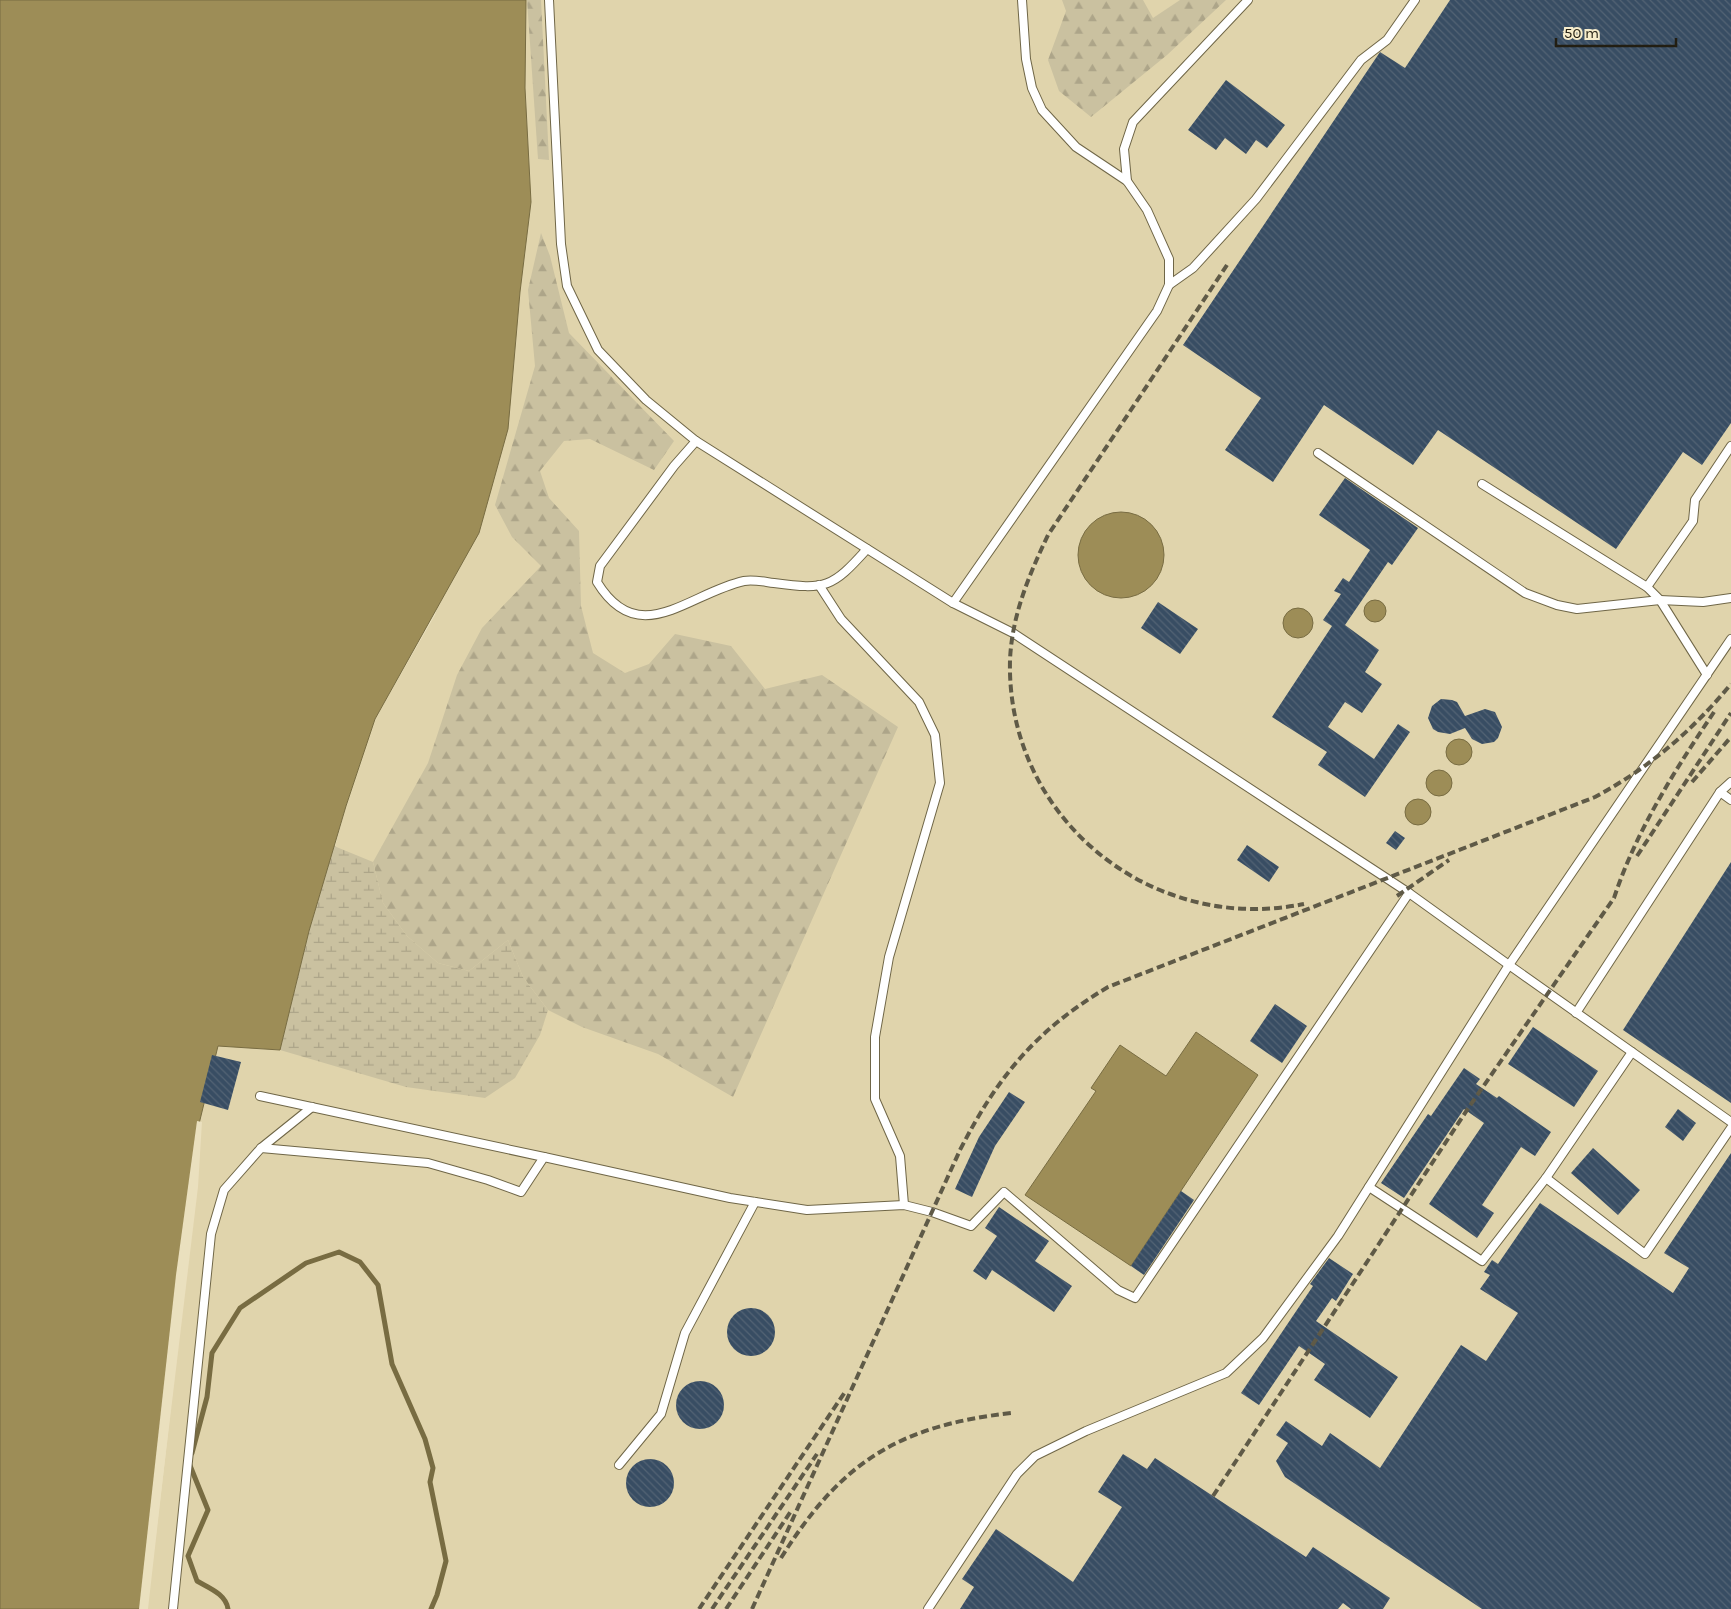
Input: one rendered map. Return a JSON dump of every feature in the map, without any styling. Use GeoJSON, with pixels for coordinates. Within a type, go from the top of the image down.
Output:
{"type":"FeatureCollection","features":[{"type":"Feature","properties":{"kind":"lane"},"geometry":{"type":"LineString","coordinates":[[549,0],[561,244],[567,286],[598,350],[646,400],[696,441],[952,604],[1013,633],[1409,893],[1731,1122]]}},
{"type":"Feature","properties":{"kind":"lane"},"geometry":{"type":"LineString","coordinates":[[952,604],[1157,311],[1169,285],[1169,259],[1147,210],[1127,182],[1076,147],[1042,110],[1032,88],[1026,59],[1022,0]]}},
{"type":"Feature","properties":{"kind":"lane"},"geometry":{"type":"LineString","coordinates":[[1127,182],[1124,150],[1133,122],[1248,0]]}},
{"type":"Feature","properties":{"kind":"lane"},"geometry":{"type":"LineString","coordinates":[[1169,285],[1193,268],[1256,199],[1361,60],[1387,40],[1415,0]]}},
{"type":"Feature","properties":{"kind":"lane"},"geometry":{"type":"LineString","coordinates":[[696,441],[674,466],[600,566],[597,582],[606,598],[617,608],[640,616],[674,608],[722,587],[747,580],[805,587],[830,584],[848,571],[867,549]]}},
{"type":"Feature","properties":{"kind":"lane"},"geometry":{"type":"LineString","coordinates":[[1647,587],[1693,521],[1695,500],[1731,446]]}},
{"type":"Feature","properties":{"kind":"lane"},"geometry":{"type":"LineString","coordinates":[[1318,453],[1525,593],[1557,605],[1577,609],[1660,600],[1703,602],[1731,598]]}},
{"type":"Feature","properties":{"kind":"lane"},"geometry":{"type":"LineString","coordinates":[[1482,484],[1647,587],[1660,600],[1707,674]]}},
{"type":"Feature","properties":{"kind":"lane"},"geometry":{"type":"LineString","coordinates":[[818,585],[841,619],[919,702],[935,735],[940,783],[889,957],[875,1037],[875,1099],[900,1156],[904,1205]]}},
{"type":"Feature","properties":{"kind":"lane"},"geometry":{"type":"LineString","coordinates":[[928,1609],[1017,1474],[1035,1456],[1086,1431],[1226,1373],[1263,1338],[1338,1236],[1509,965],[1731,639]]}},
{"type":"Feature","properties":{"kind":"lane"},"geometry":{"type":"LineString","coordinates":[[1576,1013],[1720,792],[1731,782]]}},
{"type":"Feature","properties":{"kind":"lane"},"geometry":{"type":"LineString","coordinates":[[1720,792],[1731,800]]}},
{"type":"Feature","properties":{"kind":"lane"},"geometry":{"type":"LineString","coordinates":[[260,1096],[730,1198],[807,1210],[904,1205],[932,1212],[970,1226],[1004,1192],[1118,1290],[1136,1298],[1409,893]]}},
{"type":"Feature","properties":{"kind":"lane"},"geometry":{"type":"LineString","coordinates":[[1368,1187],[1482,1261],[1546,1178],[1632,1052]]}},
{"type":"Feature","properties":{"kind":"lane"},"geometry":{"type":"LineString","coordinates":[[173,1609],[211,1234],[224,1190],[261,1148],[312,1107]]}},
{"type":"Feature","properties":{"kind":"lane"},"geometry":{"type":"LineString","coordinates":[[1546,1178],[1645,1254],[1731,1128]]}},
{"type":"Feature","properties":{"kind":"lane"},"geometry":{"type":"LineString","coordinates":[[261,1148],[428,1163],[488,1180],[521,1192],[544,1157]]}},
{"type":"Feature","properties":{"kind":"lane"},"geometry":{"type":"LineString","coordinates":[[619,1466],[661,1414],[685,1333],[755,1202]]}},
{"type":"Feature","properties":{"kind":"shaded area"},"geometry":{"type":"Polygon","coordinates":[[[0,0],[526,0],[525,88],[531,202],[520,292],[508,429],[479,533],[375,719],[346,806],[309,931],[280,1050],[218,1046],[199,1124],[145,1609],[0,1609],[0,0]]]}},
{"type":"Feature","properties":{"kind":"shaded area"},"geometry":{"type":"Polygon","coordinates":[[[526,0],[1731,0],[1731,1609],[148,1609],[196,1186],[199,1124],[218,1045],[280,1050],[346,806],[375,719],[435,615],[520,292],[531,202],[525,88],[526,0]]]}},
{"type":"Feature","properties":{"kind":"shaded area"},"geometry":{"type":"Polygon","coordinates":[[[1121,512],[1137,515],[1145,519],[1157,531],[1161,539],[1164,555],[1161,571],[1157,579],[1145,591],[1137,595],[1121,598],[1105,595],[1097,591],[1085,579],[1081,571],[1078,555],[1081,539],[1085,531],[1097,519],[1105,515],[1121,512]]]}},
{"type":"Feature","properties":{"kind":"shaded area"},"geometry":{"type":"Polygon","coordinates":[[[1371,600],[1379,600],[1386,607],[1386,615],[1379,622],[1371,622],[1364,615],[1364,607],[1371,600]]]}},
{"type":"Feature","properties":{"kind":"shaded area"},"geometry":{"type":"Polygon","coordinates":[[[1298,608],[1304,609],[1312,617],[1312,629],[1304,637],[1298,638],[1292,637],[1284,629],[1283,623],[1284,617],[1292,609],[1298,608]]]}},
{"type":"Feature","properties":{"kind":"shaded area"},"geometry":{"type":"Polygon","coordinates":[[[1459,739],[1468,743],[1472,752],[1468,761],[1459,765],[1450,761],[1446,752],[1450,743],[1459,739]]]}},
{"type":"Feature","properties":{"kind":"shaded area"},"geometry":{"type":"Polygon","coordinates":[[[1439,770],[1448,774],[1452,783],[1448,792],[1439,796],[1430,792],[1426,783],[1430,774],[1439,770]]]}},
{"type":"Feature","properties":{"kind":"shaded area"},"geometry":{"type":"Polygon","coordinates":[[[1418,799],[1427,803],[1431,812],[1427,821],[1418,825],[1409,821],[1405,812],[1409,803],[1418,799]]]}},
{"type":"Feature","properties":{"kind":"shaded area"},"geometry":{"type":"Polygon","coordinates":[[[1196,1032],[1258,1075],[1131,1266],[1025,1195],[1096,1091],[1091,1088],[1120,1045],[1166,1076],[1196,1032]]]}},
{"type":"Feature","properties":{"kind":"green space"},"geometry":{"type":"Polygon","coordinates":[[[527,0],[541,0],[549,160],[538,159],[527,0]]]}},
{"type":"Feature","properties":{"kind":"green space"},"geometry":{"type":"Polygon","coordinates":[[[1062,0],[1143,0],[1153,18],[1180,0],[1226,0],[1167,55],[1091,117],[1059,91],[1048,60],[1066,11],[1062,0]]]}},
{"type":"Feature","properties":{"kind":"green space"},"geometry":{"type":"Polygon","coordinates":[[[541,233],[550,256],[569,333],[674,441],[654,470],[590,439],[564,441],[540,471],[549,498],[579,531],[581,606],[593,653],[625,673],[649,664],[675,634],[731,646],[765,689],[822,675],[898,727],[733,1097],[658,1054],[582,1027],[548,1010],[523,977],[508,940],[469,971],[438,963],[407,936],[383,903],[373,862],[428,763],[457,675],[482,628],[541,566],[512,537],[495,505],[535,366],[528,290],[541,233]]]}},
{"type":"Feature","properties":{"kind":"green space"},"geometry":{"type":"Polygon","coordinates":[[[334,846],[373,862],[383,903],[407,936],[438,963],[469,971],[508,940],[523,977],[548,1010],[540,1035],[515,1078],[485,1098],[406,1087],[280,1050],[309,931],[334,846]]]}},
{"type":"Feature","properties":{"kind":"pier"},"geometry":{"type":"Polygon","coordinates":[[[197,1121],[202,1122],[198,1187],[147,1609],[139,1609],[176,1275],[197,1121]]]}},
{"type":"Feature","properties":{"kind":"building"},"geometry":{"type":"Polygon","coordinates":[[[1450,0],[1731,0],[1731,423],[1702,465],[1683,452],[1616,549],[1438,430],[1413,465],[1324,405],[1273,482],[1225,450],[1261,398],[1183,345],[1380,52],[1405,68],[1450,0]]]}},
{"type":"Feature","properties":{"kind":"building"},"geometry":{"type":"Polygon","coordinates":[[[1226,80],[1285,125],[1267,148],[1256,140],[1246,154],[1225,138],[1216,150],[1188,130],[1226,80]]]}},
{"type":"Feature","properties":{"kind":"building"},"geometry":{"type":"Polygon","coordinates":[[[1345,478],[1418,528],[1392,565],[1388,562],[1345,625],[1379,650],[1365,672],[1382,684],[1362,713],[1345,702],[1328,727],[1374,759],[1398,724],[1410,732],[1365,797],[1318,765],[1327,752],[1272,717],[1332,626],[1323,620],[1341,594],[1334,591],[1343,578],[1349,582],[1370,550],[1319,515],[1345,478]]]}},
{"type":"Feature","properties":{"kind":"building"},"geometry":{"type":"Polygon","coordinates":[[[1158,602],[1198,629],[1180,654],[1141,628],[1158,602]]]}},
{"type":"Feature","properties":{"kind":"building"},"geometry":{"type":"Polygon","coordinates":[[[1441,699],[1457,702],[1465,716],[1485,709],[1495,712],[1502,727],[1498,738],[1494,742],[1482,744],[1472,739],[1465,728],[1450,734],[1433,729],[1428,718],[1432,706],[1441,699]]]}},
{"type":"Feature","properties":{"kind":"building"},"geometry":{"type":"Polygon","coordinates":[[[1395,831],[1405,838],[1396,850],[1386,843],[1395,831]]]}},
{"type":"Feature","properties":{"kind":"building"},"geometry":{"type":"Polygon","coordinates":[[[1247,845],[1279,867],[1269,882],[1237,860],[1247,845]]]}},
{"type":"Feature","properties":{"kind":"building"},"geometry":{"type":"Polygon","coordinates":[[[1731,862],[1731,1103],[1623,1030],[1731,862]]]}},
{"type":"Feature","properties":{"kind":"building"},"geometry":{"type":"Polygon","coordinates":[[[1275,1004],[1307,1026],[1282,1063],[1250,1041],[1275,1004]]]}},
{"type":"Feature","properties":{"kind":"building"},"geometry":{"type":"Polygon","coordinates":[[[1533,1027],[1598,1071],[1574,1107],[1508,1064],[1533,1027]]]}},
{"type":"Feature","properties":{"kind":"building"},"geometry":{"type":"Polygon","coordinates":[[[212,1055],[241,1062],[228,1110],[200,1102],[212,1055]]]}},
{"type":"Feature","properties":{"kind":"building"},"geometry":{"type":"Polygon","coordinates":[[[1464,1068],[1480,1079],[1476,1084],[1497,1098],[1499,1096],[1551,1132],[1535,1156],[1521,1147],[1482,1205],[1494,1213],[1477,1238],[1429,1204],[1484,1123],[1464,1109],[1404,1198],[1381,1183],[1428,1114],[1431,1116],[1464,1068]]]}},
{"type":"Feature","properties":{"kind":"building"},"geometry":{"type":"Polygon","coordinates":[[[1009,1092],[1025,1102],[995,1146],[972,1197],[955,1189],[979,1137],[1009,1092]]]}},
{"type":"Feature","properties":{"kind":"building"},"geometry":{"type":"Polygon","coordinates":[[[1678,1109],[1696,1123],[1683,1141],[1665,1127],[1678,1109]]]}},
{"type":"Feature","properties":{"kind":"building"},"geometry":{"type":"Polygon","coordinates":[[[1593,1148],[1640,1190],[1618,1215],[1571,1173],[1593,1148]]]}},
{"type":"Feature","properties":{"kind":"building"},"geometry":{"type":"Polygon","coordinates":[[[1731,1153],[1731,1609],[1482,1609],[1285,1477],[1276,1461],[1288,1443],[1276,1435],[1286,1421],[1322,1446],[1330,1433],[1380,1468],[1461,1345],[1486,1361],[1518,1313],[1480,1289],[1490,1275],[1484,1272],[1492,1260],[1498,1264],[1540,1203],[1673,1293],[1689,1268],[1664,1253],[1731,1153]]]}},
{"type":"Feature","properties":{"kind":"building"},"geometry":{"type":"Polygon","coordinates":[[[1181,1191],[1194,1200],[1144,1275],[1131,1266],[1181,1191]]]}},
{"type":"Feature","properties":{"kind":"building"},"geometry":{"type":"Polygon","coordinates":[[[999,1207],[1049,1241],[1035,1261],[1072,1286],[1054,1312],[992,1270],[986,1280],[973,1271],[997,1236],[985,1228],[999,1207]]]}},
{"type":"Feature","properties":{"kind":"building"},"geometry":{"type":"Polygon","coordinates":[[[1329,1258],[1353,1274],[1336,1301],[1332,1298],[1316,1321],[1398,1377],[1370,1418],[1314,1380],[1325,1364],[1299,1346],[1259,1405],[1241,1393],[1313,1286],[1310,1284],[1329,1258]]]}},
{"type":"Feature","properties":{"kind":"building"},"geometry":{"type":"Polygon","coordinates":[[[746,1308],[756,1308],[768,1315],[775,1327],[775,1337],[768,1349],[756,1356],[746,1356],[738,1352],[731,1345],[727,1337],[727,1327],[731,1319],[738,1312],[746,1308]]]}},
{"type":"Feature","properties":{"kind":"building"},"geometry":{"type":"Polygon","coordinates":[[[695,1381],[705,1381],[717,1388],[724,1400],[724,1410],[717,1422],[705,1429],[695,1429],[687,1425],[680,1418],[676,1410],[676,1400],[680,1392],[687,1385],[695,1381]]]}},
{"type":"Feature","properties":{"kind":"building"},"geometry":{"type":"Polygon","coordinates":[[[1123,1454],[1147,1469],[1155,1458],[1306,1557],[1313,1547],[1390,1598],[1383,1609],[1351,1609],[1343,1603],[1338,1609],[960,1609],[974,1587],[962,1579],[996,1529],[1073,1582],[1122,1507],[1098,1492],[1123,1454]]]}},
{"type":"Feature","properties":{"kind":"building"},"geometry":{"type":"Polygon","coordinates":[[[645,1459],[655,1459],[664,1463],[670,1469],[674,1483],[670,1497],[664,1503],[655,1507],[645,1507],[636,1503],[630,1497],[626,1488],[626,1478],[630,1469],[636,1463],[645,1459]]]}},
{"type":"Feature","properties":{"kind":"waterway"},"geometry":{"type":"LineString","coordinates":[[192,1453],[207,1397],[212,1353],[240,1308],[306,1263],[339,1252],[360,1262],[378,1285],[392,1364],[425,1439],[433,1468],[430,1482],[446,1561],[437,1595],[431,1609]]}},
{"type":"Feature","properties":{"kind":"waterway"},"geometry":{"type":"LineString","coordinates":[[189,1463],[208,1510],[188,1556],[197,1581],[220,1595],[227,1604],[228,1609]]}},
{"type":"Feature","properties":{"kind":"railway"},"geometry":{"type":"LineString","coordinates":[[1227,265],[1048,535],[1028,580],[1018,611],[1011,643],[1010,660],[1015,717],[1033,769],[1061,815],[1098,853],[1143,882],[1193,901],[1247,909],[1304,904]]}},
{"type":"Feature","properties":{"kind":"railway"},"geometry":{"type":"LineString","coordinates":[[752,1609],[960,1150],[989,1099],[1021,1057],[1040,1038],[1060,1020],[1108,987],[1595,797],[1634,774],[1669,747],[1701,717],[1731,684]]}},
{"type":"Feature","properties":{"kind":"railway"},"geometry":{"type":"LineString","coordinates":[[1213,1496],[1469,1107],[1614,898],[1633,849],[1645,825],[1685,756],[1714,712]]}},
{"type":"Feature","properties":{"kind":"railway"},"geometry":{"type":"LineString","coordinates":[[1637,856],[1731,713]]}},
{"type":"Feature","properties":{"kind":"railway"},"geometry":{"type":"LineString","coordinates":[[1692,782],[1731,737]]}},
{"type":"Feature","properties":{"kind":"railway"},"geometry":{"type":"LineString","coordinates":[[1397,896],[1449,860]]}},
{"type":"Feature","properties":{"kind":"railway"},"geometry":{"type":"LineString","coordinates":[[699,1609],[845,1392]]}},
{"type":"Feature","properties":{"kind":"railway"},"geometry":{"type":"LineString","coordinates":[[781,1558],[803,1525],[826,1497],[850,1473],[876,1454],[904,1439],[936,1428],[971,1419],[1011,1413]]}},
{"type":"Feature","properties":{"kind":"railway"},"geometry":{"type":"LineString","coordinates":[[712,1609],[817,1454]]}},
{"type":"Feature","properties":{"kind":"railway"},"geometry":{"type":"LineString","coordinates":[[726,1609],[791,1511]]}}]}
